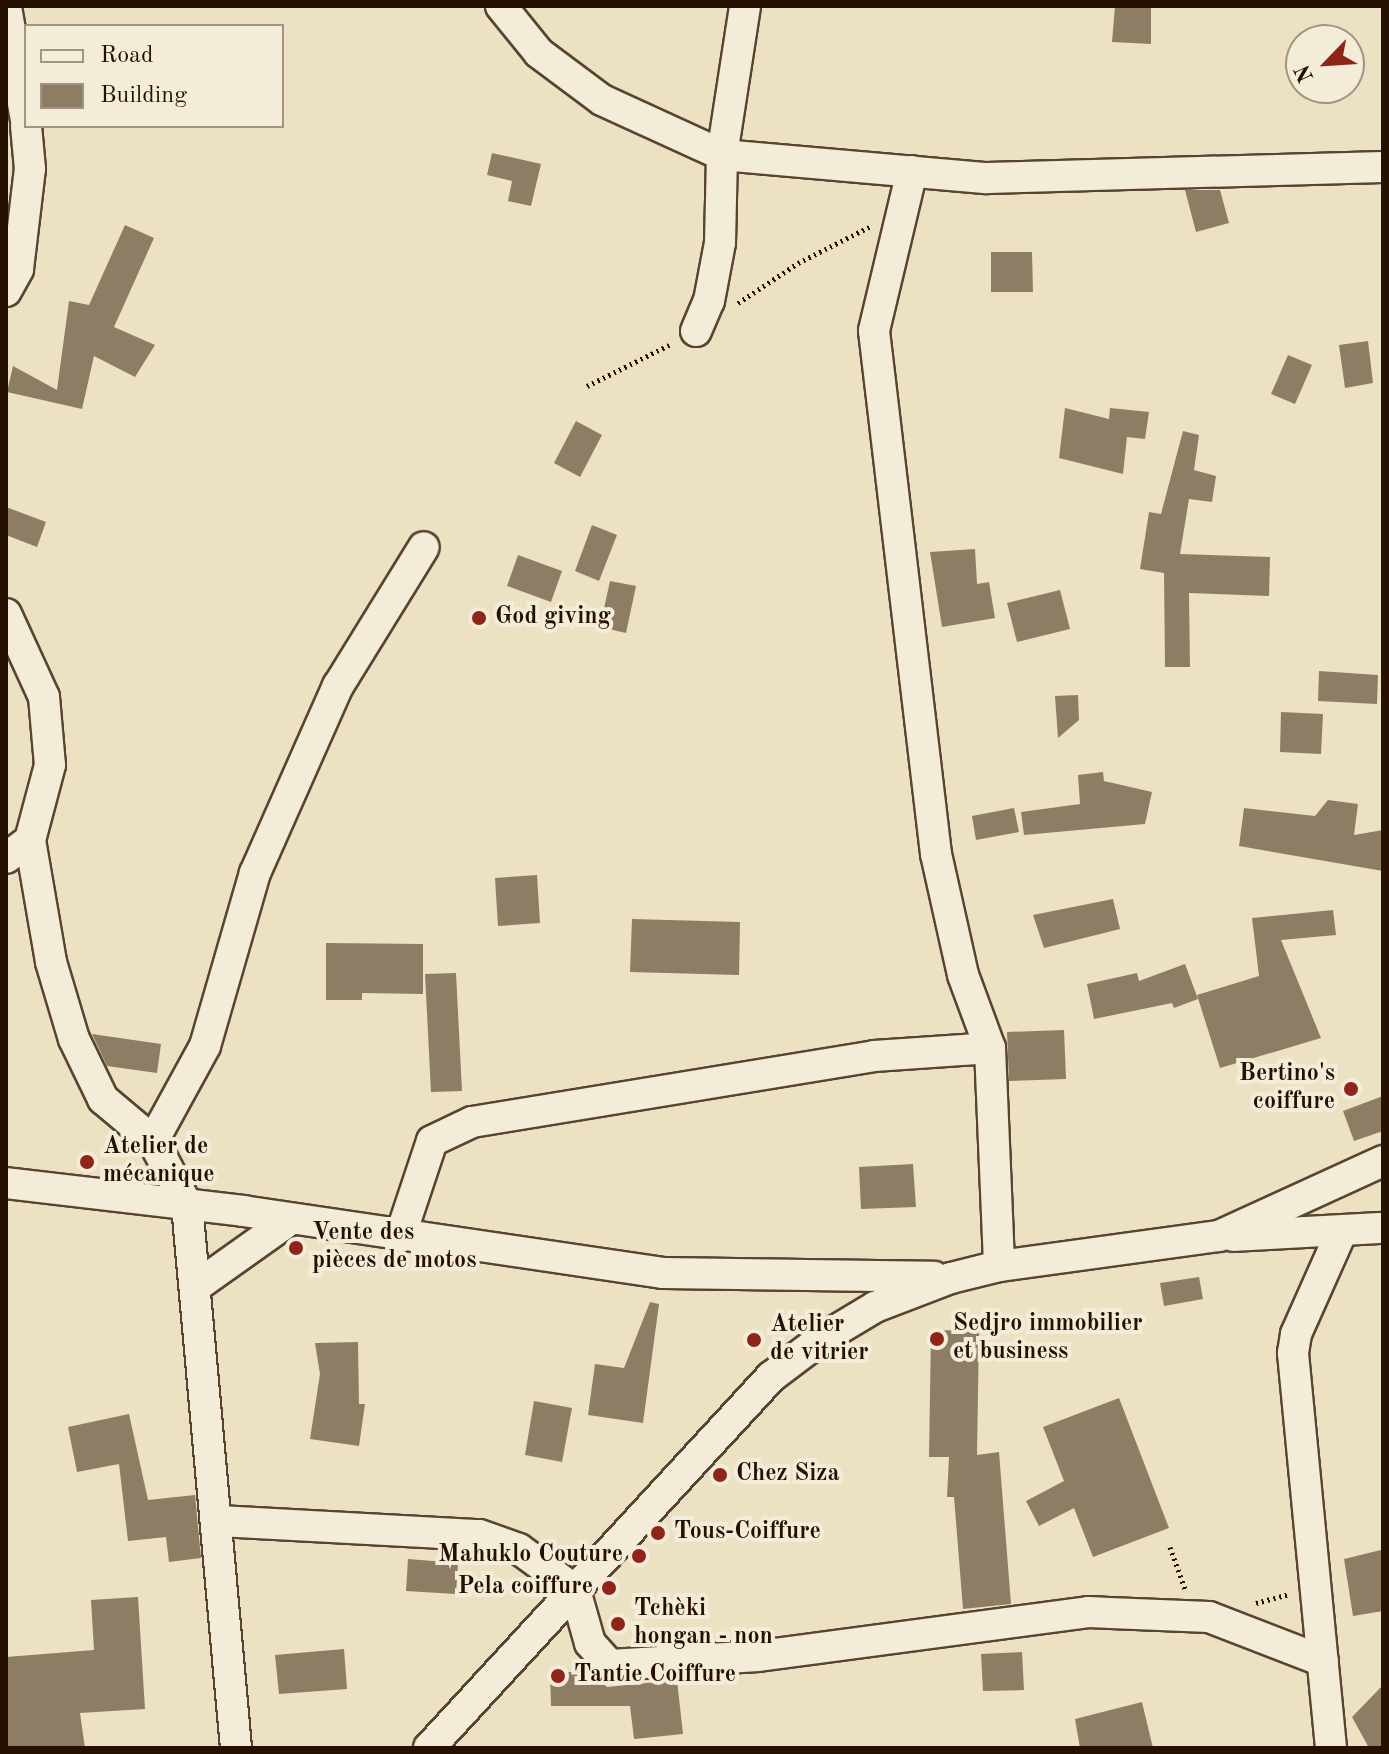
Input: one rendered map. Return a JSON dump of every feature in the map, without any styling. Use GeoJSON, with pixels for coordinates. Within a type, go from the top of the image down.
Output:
{"type":"FeatureCollection","features":[{"type":"Feature","properties":{"kind":"street"},"geometry":{"type":"LineString","coordinates":[[501,6],[539,53],[602,100],[722,155],[987,178],[1383,167]]}},
{"type":"Feature","properties":{"kind":"street"},"geometry":{"type":"LineString","coordinates":[[696,331],[709,301],[720,243],[722,155],[745,6]]}},
{"type":"Feature","properties":{"kind":"street"},"geometry":{"type":"LineString","coordinates":[[6,7],[24,111]]}},
{"type":"Feature","properties":{"kind":"street"},"geometry":{"type":"LineString","coordinates":[[6,291],[18,269],[30,169],[26,128]]}},
{"type":"Feature","properties":{"kind":"street"},"geometry":{"type":"LineString","coordinates":[[912,171],[874,331],[936,854],[963,975],[990,1048],[999,1266]]}},
{"type":"Feature","properties":{"kind":"street"},"geometry":{"type":"LineString","coordinates":[[153,1141],[205,1046],[255,873],[338,686],[424,547]]}},
{"type":"Feature","properties":{"kind":"street"},"geometry":{"type":"LineString","coordinates":[[6,614],[44,697],[50,765],[30,840],[51,962],[74,1039],[103,1099],[153,1141],[187,1205],[198,1285],[236,1748]]}},
{"type":"Feature","properties":{"kind":"street"},"geometry":{"type":"LineString","coordinates":[[6,858],[30,840]]}},
{"type":"Feature","properties":{"kind":"street"},"geometry":{"type":"LineString","coordinates":[[400,1237],[432,1141],[472,1122],[874,1056],[990,1048]]}},
{"type":"Feature","properties":{"kind":"street"},"geometry":{"type":"LineString","coordinates":[[1219,1236],[1383,1161]]}},
{"type":"Feature","properties":{"kind":"street"},"geometry":{"type":"LineString","coordinates":[[6,1183],[291,1219],[662,1273],[951,1278]]}},
{"type":"Feature","properties":{"kind":"street"},"geometry":{"type":"LineString","coordinates":[[198,1285],[291,1219]]}},
{"type":"Feature","properties":{"kind":"street"},"geometry":{"type":"LineString","coordinates":[[429,1748],[771,1377],[875,1307],[951,1278],[999,1266],[1219,1236],[1341,1233],[1383,1228]]}},
{"type":"Feature","properties":{"kind":"street"},"geometry":{"type":"LineString","coordinates":[[1331,1748],[1293,1353],[1296,1334],[1341,1233]]}},
{"type":"Feature","properties":{"kind":"street"},"geometry":{"type":"LineString","coordinates":[[219,1521],[480,1535],[519,1549],[575,1590],[590,1643],[610,1665],[759,1656],[1088,1612],[1202,1617],[1323,1661]]}},
{"type":"Feature","properties":{"kind":"path"},"geometry":{"type":"LineString","coordinates":[[735,305],[798,263],[903,209]]}},
{"type":"Feature","properties":{"kind":"path"},"geometry":{"type":"LineString","coordinates":[[587,386],[696,331]]}},
{"type":"Feature","properties":{"kind":"path"},"geometry":{"type":"LineString","coordinates":[[1170,1547],[1202,1617],[1315,1586]]}},
{"type":"Feature","properties":{"kind":"building"},"geometry":{"type":"Polygon","coordinates":[[[1115,6],[1151,6],[1151,44],[1112,42],[1115,6]]]}},
{"type":"Feature","properties":{"kind":"building"},"geometry":{"type":"Polygon","coordinates":[[[492,153],[541,164],[531,206],[508,201],[512,181],[487,175],[492,153]]]}},
{"type":"Feature","properties":{"kind":"building"},"geometry":{"type":"Polygon","coordinates":[[[1185,190],[1220,190],[1229,223],[1196,232],[1185,190]]]}},
{"type":"Feature","properties":{"kind":"building"},"geometry":{"type":"Polygon","coordinates":[[[125,225],[154,238],[114,327],[155,345],[135,377],[94,356],[82,409],[7,392],[13,366],[57,390],[69,301],[89,305],[125,225]]]}},
{"type":"Feature","properties":{"kind":"building"},"geometry":{"type":"Polygon","coordinates":[[[991,252],[1032,252],[1033,292],[991,292],[991,252]]]}},
{"type":"Feature","properties":{"kind":"building"},"geometry":{"type":"Polygon","coordinates":[[[1368,341],[1373,383],[1345,388],[1339,345],[1368,341]]]}},
{"type":"Feature","properties":{"kind":"building"},"geometry":{"type":"Polygon","coordinates":[[[1288,355],[1312,365],[1295,404],[1271,394],[1288,355]]]}},
{"type":"Feature","properties":{"kind":"building"},"geometry":{"type":"Polygon","coordinates":[[[1065,408],[1109,419],[1110,408],[1149,412],[1145,439],[1127,437],[1123,474],[1059,458],[1065,408]]]}},
{"type":"Feature","properties":{"kind":"building"},"geometry":{"type":"Polygon","coordinates":[[[576,421],[602,435],[580,477],[554,463],[576,421]]]}},
{"type":"Feature","properties":{"kind":"building"},"geometry":{"type":"Polygon","coordinates":[[[1183,431],[1199,435],[1194,470],[1216,476],[1212,502],[1189,499],[1180,554],[1270,557],[1269,596],[1189,593],[1190,667],[1165,667],[1164,573],[1140,569],[1149,512],[1161,514],[1183,431]]]}},
{"type":"Feature","properties":{"kind":"building"},"geometry":{"type":"Polygon","coordinates":[[[6,507],[46,522],[37,547],[6,535],[6,507]]]}},
{"type":"Feature","properties":{"kind":"building"},"geometry":{"type":"Polygon","coordinates":[[[592,525],[617,535],[599,581],[575,571],[592,525]]]}},
{"type":"Feature","properties":{"kind":"building"},"geometry":{"type":"Polygon","coordinates":[[[975,549],[977,584],[989,582],[995,618],[942,627],[930,552],[975,549]]]}},
{"type":"Feature","properties":{"kind":"building"},"geometry":{"type":"Polygon","coordinates":[[[518,555],[562,571],[551,602],[507,586],[518,555]]]}},
{"type":"Feature","properties":{"kind":"building"},"geometry":{"type":"Polygon","coordinates":[[[610,581],[636,586],[626,633],[600,627],[610,581]]]}},
{"type":"Feature","properties":{"kind":"building"},"geometry":{"type":"Polygon","coordinates":[[[1060,590],[1070,629],[1017,642],[1007,603],[1060,590]]]}},
{"type":"Feature","properties":{"kind":"building"},"geometry":{"type":"Polygon","coordinates":[[[1319,671],[1378,675],[1377,704],[1318,701],[1319,671]]]}},
{"type":"Feature","properties":{"kind":"building"},"geometry":{"type":"Polygon","coordinates":[[[1078,695],[1079,720],[1058,738],[1055,696],[1078,695]]]}},
{"type":"Feature","properties":{"kind":"building"},"geometry":{"type":"Polygon","coordinates":[[[1281,712],[1323,714],[1321,754],[1280,752],[1281,712]]]}},
{"type":"Feature","properties":{"kind":"building"},"geometry":{"type":"Polygon","coordinates":[[[1103,772],[1104,781],[1152,792],[1145,824],[1024,835],[1021,812],[1080,804],[1078,775],[1103,772]]]}},
{"type":"Feature","properties":{"kind":"building"},"geometry":{"type":"Polygon","coordinates":[[[1328,800],[1358,804],[1354,835],[1383,830],[1383,871],[1239,846],[1244,808],[1315,816],[1328,800]]]}},
{"type":"Feature","properties":{"kind":"building"},"geometry":{"type":"Polygon","coordinates":[[[1014,808],[1019,832],[976,840],[972,816],[1014,808]]]}},
{"type":"Feature","properties":{"kind":"building"},"geometry":{"type":"Polygon","coordinates":[[[537,875],[540,923],[498,926],[495,878],[537,875]]]}},
{"type":"Feature","properties":{"kind":"building"},"geometry":{"type":"Polygon","coordinates":[[[1113,899],[1120,929],[1044,948],[1033,915],[1113,899]]]}},
{"type":"Feature","properties":{"kind":"building"},"geometry":{"type":"Polygon","coordinates":[[[1333,910],[1336,935],[1281,940],[1321,1038],[1220,1068],[1197,995],[1259,976],[1252,918],[1333,910]]]}},
{"type":"Feature","properties":{"kind":"building"},"geometry":{"type":"Polygon","coordinates":[[[632,919],[740,922],[739,975],[630,972],[632,919]]]}},
{"type":"Feature","properties":{"kind":"building"},"geometry":{"type":"Polygon","coordinates":[[[326,943],[423,944],[423,994],[362,993],[362,1000],[326,1000],[326,943]]]}},
{"type":"Feature","properties":{"kind":"building"},"geometry":{"type":"Polygon","coordinates":[[[1185,964],[1198,999],[1174,1008],[1172,1003],[1094,1019],[1087,984],[1137,973],[1139,981],[1185,964]]]}},
{"type":"Feature","properties":{"kind":"building"},"geometry":{"type":"Polygon","coordinates":[[[456,973],[462,1091],[431,1092],[425,974],[456,973]]]}},
{"type":"Feature","properties":{"kind":"building"},"geometry":{"type":"Polygon","coordinates":[[[1064,1030],[1066,1079],[1009,1081],[1007,1032],[1064,1030]]]}},
{"type":"Feature","properties":{"kind":"building"},"geometry":{"type":"Polygon","coordinates":[[[92,1034],[161,1044],[157,1073],[107,1066],[92,1034]]]}},
{"type":"Feature","properties":{"kind":"building"},"geometry":{"type":"Polygon","coordinates":[[[1383,1096],[1383,1131],[1354,1141],[1343,1111],[1383,1096]]]}},
{"type":"Feature","properties":{"kind":"building"},"geometry":{"type":"Polygon","coordinates":[[[913,1164],[916,1207],[861,1209],[859,1167],[913,1164]]]}},
{"type":"Feature","properties":{"kind":"building"},"geometry":{"type":"Polygon","coordinates":[[[1199,1277],[1203,1299],[1164,1306],[1160,1283],[1199,1277]]]}},
{"type":"Feature","properties":{"kind":"building"},"geometry":{"type":"Polygon","coordinates":[[[650,1302],[659,1304],[643,1423],[588,1415],[595,1364],[624,1368],[650,1302]]]}},
{"type":"Feature","properties":{"kind":"building"},"geometry":{"type":"Polygon","coordinates":[[[931,1330],[979,1331],[977,1455],[999,1452],[1011,1604],[963,1609],[954,1497],[947,1497],[949,1457],[929,1457],[931,1330]]]}},
{"type":"Feature","properties":{"kind":"building"},"geometry":{"type":"Polygon","coordinates":[[[358,1342],[359,1404],[365,1404],[359,1446],[310,1439],[320,1374],[315,1343],[358,1342]]]}},
{"type":"Feature","properties":{"kind":"building"},"geometry":{"type":"Polygon","coordinates":[[[1119,1398],[1169,1528],[1093,1557],[1074,1508],[1039,1526],[1026,1501],[1064,1481],[1043,1427],[1119,1398]]]}},
{"type":"Feature","properties":{"kind":"building"},"geometry":{"type":"Polygon","coordinates":[[[534,1401],[572,1408],[562,1462],[525,1455],[534,1401]]]}},
{"type":"Feature","properties":{"kind":"building"},"geometry":{"type":"Polygon","coordinates":[[[129,1414],[148,1500],[195,1495],[201,1558],[169,1562],[166,1537],[128,1541],[119,1464],[77,1472],[68,1427],[129,1414]]]}},
{"type":"Feature","properties":{"kind":"building"},"geometry":{"type":"Polygon","coordinates":[[[1381,1550],[1383,1611],[1353,1616],[1344,1559],[1381,1550]]]}},
{"type":"Feature","properties":{"kind":"building"},"geometry":{"type":"Polygon","coordinates":[[[408,1559],[458,1563],[456,1594],[406,1591],[408,1559]]]}},
{"type":"Feature","properties":{"kind":"building"},"geometry":{"type":"Polygon","coordinates":[[[138,1597],[145,1709],[80,1713],[85,1748],[6,1748],[6,1657],[94,1650],[91,1600],[138,1597]]]}},
{"type":"Feature","properties":{"kind":"building"},"geometry":{"type":"Polygon","coordinates":[[[344,1649],[347,1689],[279,1694],[275,1655],[344,1649]]]}},
{"type":"Feature","properties":{"kind":"building"},"geometry":{"type":"Polygon","coordinates":[[[1022,1652],[1024,1690],[983,1691],[981,1654],[1022,1652]]]}},
{"type":"Feature","properties":{"kind":"building"},"geometry":{"type":"Polygon","coordinates":[[[550,1672],[592,1672],[607,1687],[677,1680],[683,1734],[634,1739],[630,1706],[551,1706],[550,1672]]]}},
{"type":"Feature","properties":{"kind":"building"},"geometry":{"type":"Polygon","coordinates":[[[1383,1685],[1383,1748],[1369,1748],[1352,1717],[1383,1685]]]}},
{"type":"Feature","properties":{"kind":"building"},"geometry":{"type":"Polygon","coordinates":[[[1142,1702],[1153,1748],[1080,1748],[1075,1719],[1142,1702]]]}},
{"type":"Feature","properties":{"kind":"place","name":"God giving"},"geometry":{"type":"Point","coordinates":[479,618]}},
{"type":"Feature","properties":{"kind":"place","name":"Bertino's coiffure"},"geometry":{"type":"Point","coordinates":[1351,1089]}},
{"type":"Feature","properties":{"kind":"place","name":"Atelier de mécanique"},"geometry":{"type":"Point","coordinates":[87,1162]}},
{"type":"Feature","properties":{"kind":"place","name":"Vente des pièces de motos"},"geometry":{"type":"Point","coordinates":[296,1248]}},
{"type":"Feature","properties":{"kind":"place","name":"Sedjro immobilier et business"},"geometry":{"type":"Point","coordinates":[937,1339]}},
{"type":"Feature","properties":{"kind":"place","name":"Atelier de vitrier"},"geometry":{"type":"Point","coordinates":[754,1340]}},
{"type":"Feature","properties":{"kind":"place","name":"Chez Siza"},"geometry":{"type":"Point","coordinates":[720,1475]}},
{"type":"Feature","properties":{"kind":"place","name":"Tous-Coiffure"},"geometry":{"type":"Point","coordinates":[658,1533]}},
{"type":"Feature","properties":{"kind":"place","name":"Mahuklo Couture"},"geometry":{"type":"Point","coordinates":[639,1556]}},
{"type":"Feature","properties":{"kind":"place","name":"Pela coiffure"},"geometry":{"type":"Point","coordinates":[609,1588]}},
{"type":"Feature","properties":{"kind":"place","name":"Tchèki hongan - non"},"geometry":{"type":"Point","coordinates":[618,1624]}},
{"type":"Feature","properties":{"kind":"place","name":"Tantie Coiffure"},"geometry":{"type":"Point","coordinates":[558,1676]}}]}
